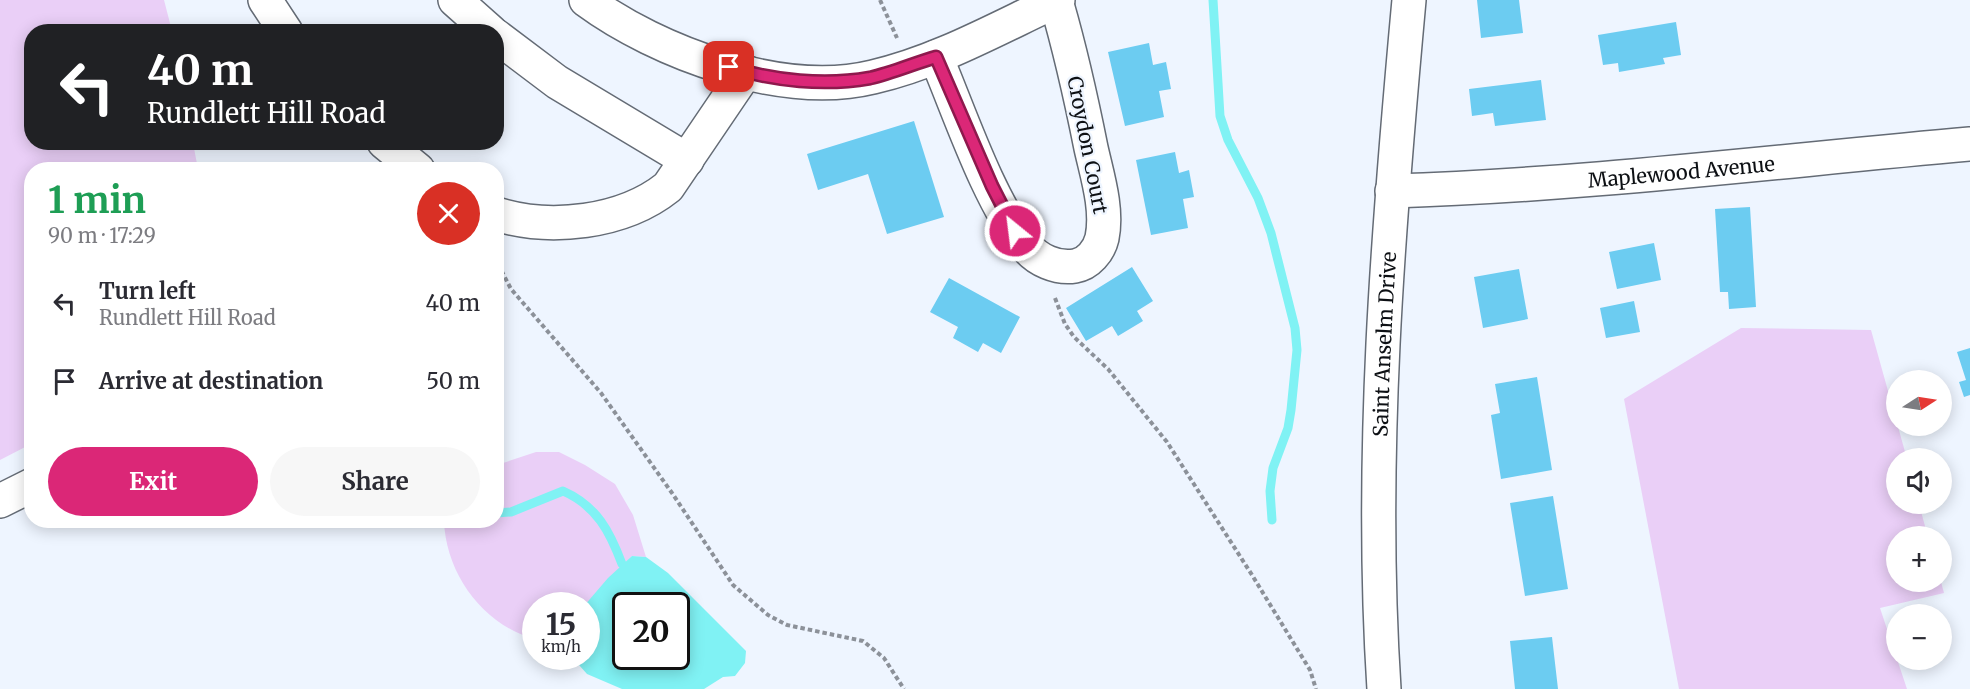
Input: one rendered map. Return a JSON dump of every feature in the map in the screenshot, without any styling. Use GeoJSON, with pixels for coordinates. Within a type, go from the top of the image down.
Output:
{"type":"FeatureCollection","features":[{"type":"Feature","properties":{"kind":"street"},"geometry":{"type":"LineString","coordinates":[[265,0],[281,24]]}},
{"type":"Feature","properties":{"kind":"street"},"geometry":{"type":"LineString","coordinates":[[455,0],[482,24]]}},
{"type":"Feature","properties":{"kind":"street"},"geometry":{"type":"LineString","coordinates":[[586,0],[631,29],[662,44],[746,72],[809,81],[857,80],[873,77],[936,57],[1057,0]]}},
{"type":"Feature","properties":{"kind":"street","name":"Croydon Court"},"geometry":{"type":"LineString","coordinates":[[1054,265],[1078,265],[1088,260],[1102,239],[1103,221],[1100,190],[1057,0]]}},
{"type":"Feature","properties":{"kind":"street","name":"Saint Anselm Drive"},"geometry":{"type":"LineString","coordinates":[[1384,689],[1378,564],[1378,480],[1392,191],[1409,0]]}},
{"type":"Feature","properties":{"kind":"street"},"geometry":{"type":"LineString","coordinates":[[504,42],[557,82],[687,160]]}},
{"type":"Feature","properties":{"kind":"street"},"geometry":{"type":"LineString","coordinates":[[936,57],[1005,212],[1027,248],[1039,258],[1054,265]]}},
{"type":"Feature","properties":{"kind":"street"},"geometry":{"type":"LineString","coordinates":[[504,216],[536,223],[562,222],[614,213],[656,197],[668,188],[746,72]]}},
{"type":"Feature","properties":{"kind":"street","name":"Maplewood Avenue"},"geometry":{"type":"LineString","coordinates":[[1392,191],[1473,189],[1970,144]]}},
{"type":"Feature","properties":{"kind":"street"},"geometry":{"type":"LineString","coordinates":[[394,150],[408,162]]}},
{"type":"Feature","properties":{"kind":"street"},"geometry":{"type":"LineString","coordinates":[[0,501],[24,489]]}},
{"type":"Feature","properties":{"kind":"path"},"geometry":{"type":"LineString","coordinates":[[880,0],[901,46]]}},
{"type":"Feature","properties":{"kind":"path"},"geometry":{"type":"LineString","coordinates":[[1054,265],[1052,289],[1065,324],[1113,375],[1167,442],[1310,670],[1316,689]]}},
{"type":"Feature","properties":{"kind":"path"},"geometry":{"type":"LineString","coordinates":[[504,276],[511,289],[601,393],[672,493],[733,585],[768,615],[787,625],[847,636],[869,644],[884,658],[904,689]]}},
{"type":"Feature","properties":{"kind":"shaded area"},"geometry":{"type":"Polygon","coordinates":[[[0,0],[164,0],[170,24],[24,24],[24,150],[194,150],[197,162],[24,162],[24,448],[0,460],[0,0]]]}},
{"type":"Feature","properties":{"kind":"shaded area"},"geometry":{"type":"Polygon","coordinates":[[[1741,328],[1871,330],[1886,384],[1886,436],[1901,436],[1904,448],[1886,448],[1886,514],[1922,514],[1925,526],[1886,526],[1886,592],[1944,593],[1897,604],[1886,604],[1886,607],[1880,608],[1886,626],[1886,670],[1901,670],[1907,689],[1679,689],[1624,399],[1741,328]]]}},
{"type":"Feature","properties":{"kind":"shaded area"},"geometry":{"type":"Polygon","coordinates":[[[536,452],[559,452],[615,484],[633,515],[646,557],[632,556],[597,592],[522,592],[522,634],[499,622],[471,595],[460,578],[446,541],[445,528],[504,528],[504,463],[536,452]]]}},
{"type":"Feature","properties":{"kind":"water"},"geometry":{"type":"Polygon","coordinates":[[[632,556],[646,557],[668,573],[687,592],[612,592],[612,670],[690,670],[690,595],[746,651],[745,663],[735,676],[723,677],[704,689],[622,689],[587,674],[583,670],[600,670],[600,592],[596,592],[632,556]]]}},
{"type":"Feature","properties":{"kind":"building"},"geometry":{"type":"Polygon","coordinates":[[[1477,0],[1519,0],[1523,33],[1481,38],[1477,0]]]}},
{"type":"Feature","properties":{"kind":"building"},"geometry":{"type":"Polygon","coordinates":[[[1676,22],[1681,55],[1663,58],[1665,64],[1619,72],[1618,63],[1603,65],[1598,35],[1676,22]]]}},
{"type":"Feature","properties":{"kind":"building"},"geometry":{"type":"Polygon","coordinates":[[[1149,43],[1153,65],[1166,62],[1171,89],[1159,91],[1164,117],[1125,126],[1108,52],[1149,43]]]}},
{"type":"Feature","properties":{"kind":"building"},"geometry":{"type":"Polygon","coordinates":[[[1541,80],[1546,120],[1495,126],[1493,113],[1472,116],[1469,89],[1541,80]]]}},
{"type":"Feature","properties":{"kind":"building"},"geometry":{"type":"Polygon","coordinates":[[[914,121],[944,217],[887,234],[868,174],[818,190],[807,154],[914,121]]]}},
{"type":"Feature","properties":{"kind":"building"},"geometry":{"type":"Polygon","coordinates":[[[1175,152],[1179,173],[1189,170],[1194,197],[1183,199],[1188,228],[1151,235],[1136,160],[1175,152]]]}},
{"type":"Feature","properties":{"kind":"building"},"geometry":{"type":"Polygon","coordinates":[[[1750,207],[1756,307],[1729,309],[1728,292],[1720,292],[1715,209],[1750,207]]]}},
{"type":"Feature","properties":{"kind":"building"},"geometry":{"type":"Polygon","coordinates":[[[1654,243],[1661,280],[1617,289],[1609,252],[1654,243]]]}},
{"type":"Feature","properties":{"kind":"building"},"geometry":{"type":"Polygon","coordinates":[[[1132,267],[1153,301],[1137,311],[1143,321],[1118,336],[1112,326],[1086,341],[1066,308],[1132,267]]]}},
{"type":"Feature","properties":{"kind":"building"},"geometry":{"type":"Polygon","coordinates":[[[1519,269],[1528,319],[1483,328],[1474,277],[1519,269]]]}},
{"type":"Feature","properties":{"kind":"building"},"geometry":{"type":"Polygon","coordinates":[[[949,278],[1020,317],[1001,353],[983,343],[978,352],[953,338],[958,327],[930,312],[949,278]]]}},
{"type":"Feature","properties":{"kind":"building"},"geometry":{"type":"Polygon","coordinates":[[[1634,301],[1640,332],[1606,338],[1600,308],[1634,301]]]}},
{"type":"Feature","properties":{"kind":"building"},"geometry":{"type":"Polygon","coordinates":[[[1970,348],[1970,395],[1964,397],[1959,382],[1966,380],[1957,352],[1970,348]]]}},
{"type":"Feature","properties":{"kind":"building"},"geometry":{"type":"Polygon","coordinates":[[[1537,377],[1552,470],[1501,479],[1491,415],[1500,413],[1495,384],[1537,377]]]}},
{"type":"Feature","properties":{"kind":"building"},"geometry":{"type":"Polygon","coordinates":[[[1553,496],[1568,589],[1525,596],[1510,503],[1553,496]]]}},
{"type":"Feature","properties":{"kind":"building"},"geometry":{"type":"Polygon","coordinates":[[[1552,637],[1558,689],[1515,689],[1510,641],[1552,637]]]}},
{"type":"Feature","properties":{"kind":"waterway"},"geometry":{"type":"LineString","coordinates":[[1213,0],[1220,116],[1228,140],[1258,198],[1271,233],[1295,328],[1297,350],[1291,410],[1288,428],[1273,468],[1270,491],[1272,520]]}},
{"type":"Feature","properties":{"kind":"waterway"},"geometry":{"type":"LineString","coordinates":[[504,512],[511,512],[563,491],[585,504],[601,521],[622,564]]}},
{"type":"Feature","properties":{"kind":"route"},"geometry":{"type":"LineString","coordinates":[[729,67],[791,80],[857,80],[936,57],[992,186],[1015,231]]}}]}
